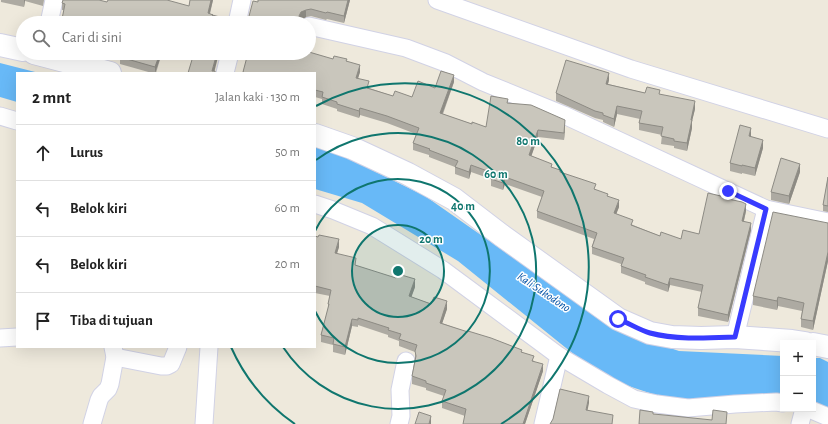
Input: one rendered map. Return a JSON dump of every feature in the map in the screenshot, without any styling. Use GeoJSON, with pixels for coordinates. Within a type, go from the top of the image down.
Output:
{"type":"FeatureCollection","features":[{"type":"Feature","properties":{"kind":"main road"},"geometry":{"type":"LineString","coordinates":[[0,45],[16,49]]}},
{"type":"Feature","properties":{"kind":"main road"},"geometry":{"type":"LineString","coordinates":[[61,60],[106,72]]}},
{"type":"Feature","properties":{"kind":"main road"},"geometry":{"type":"LineString","coordinates":[[316,135],[352,148],[408,174],[454,199],[501,235],[618,319],[650,333],[672,337],[735,337],[792,340]]}},
{"type":"Feature","properties":{"kind":"main road"},"geometry":{"type":"LineString","coordinates":[[816,345],[828,347]]}},
{"type":"Feature","properties":{"kind":"street"},"geometry":{"type":"LineString","coordinates":[[51,16],[54,0]]}},
{"type":"Feature","properties":{"kind":"street"},"geometry":{"type":"LineString","coordinates":[[239,16],[242,0]]}},
{"type":"Feature","properties":{"kind":"street"},"geometry":{"type":"LineString","coordinates":[[437,0],[631,69],[828,129]]}},
{"type":"Feature","properties":{"kind":"street"},"geometry":{"type":"LineString","coordinates":[[316,28],[406,48],[446,63],[482,82],[564,115],[766,209],[828,222]]}},
{"type":"Feature","properties":{"kind":"street"},"geometry":{"type":"LineString","coordinates":[[225,72],[228,60]]}},
{"type":"Feature","properties":{"kind":"street"},"geometry":{"type":"LineString","coordinates":[[0,116],[16,121]]}},
{"type":"Feature","properties":{"kind":"street"},"geometry":{"type":"LineString","coordinates":[[316,204],[372,226],[437,266],[559,356],[634,399],[688,408],[735,404],[780,403]]}},
{"type":"Feature","properties":{"kind":"street"},"geometry":{"type":"LineString","coordinates":[[735,337],[766,209]]}},
{"type":"Feature","properties":{"kind":"street"},"geometry":{"type":"LineString","coordinates":[[0,338],[16,337]]}},
{"type":"Feature","properties":{"kind":"street"},"geometry":{"type":"LineString","coordinates":[[92,424],[99,400],[110,384],[114,352],[161,366],[166,366],[172,364],[178,348]]}},
{"type":"Feature","properties":{"kind":"street"},"geometry":{"type":"LineString","coordinates":[[204,424],[209,348]]}},
{"type":"Feature","properties":{"kind":"street"},"geometry":{"type":"LineString","coordinates":[[543,424],[559,356]]}},
{"type":"Feature","properties":{"kind":"street"},"geometry":{"type":"LineString","coordinates":[[399,424],[401,416],[400,390],[406,361]]}},
{"type":"Feature","properties":{"kind":"street"},"geometry":{"type":"LineString","coordinates":[[800,424],[803,412]]}},
{"type":"Feature","properties":{"kind":"street"},"geometry":{"type":"LineString","coordinates":[[816,412],[828,417]]}},
{"type":"Feature","properties":{"kind":"water"},"geometry":{"type":"Polygon","coordinates":[[[0,63],[35,72],[16,72],[16,102],[0,97],[0,63]]]}},
{"type":"Feature","properties":{"kind":"water","name":"Kali Sukodono"},"geometry":{"type":"Polygon","coordinates":[[[316,144],[325,147],[425,196],[617,330],[679,351],[780,356],[780,401],[679,403],[602,377],[458,261],[362,203],[316,189],[316,144]]]}},
{"type":"Feature","properties":{"kind":"water"},"geometry":{"type":"Polygon","coordinates":[[[816,358],[820,358],[828,362],[828,407],[816,405],[816,358]]]}},
{"type":"Feature","properties":{"kind":"building"},"geometry":{"type":"Polygon","coordinates":[[[63,0],[99,0],[107,2],[108,0],[167,0],[189,6],[190,0],[211,0],[208,13],[216,16],[63,16],[65,4],[62,3],[63,0]]]}},
{"type":"Feature","properties":{"kind":"building"},"geometry":{"type":"Polygon","coordinates":[[[258,0],[348,0],[344,16],[311,9],[301,12],[299,16],[249,16],[253,1],[258,2],[258,0]]]}},
{"type":"Feature","properties":{"kind":"building"},"geometry":{"type":"Polygon","coordinates":[[[316,54],[333,59],[334,56],[347,59],[346,61],[360,65],[356,78],[369,81],[367,88],[393,96],[395,91],[412,97],[418,81],[435,88],[441,71],[454,75],[440,113],[472,124],[472,122],[486,127],[491,96],[508,99],[507,103],[531,105],[565,120],[564,133],[538,130],[529,155],[552,164],[551,167],[560,170],[560,172],[596,184],[594,189],[619,200],[614,213],[633,220],[631,225],[660,236],[661,232],[681,239],[683,230],[699,234],[708,193],[746,204],[742,221],[751,223],[728,315],[698,308],[703,285],[670,278],[668,285],[645,277],[646,275],[621,266],[624,258],[592,247],[597,233],[537,211],[544,191],[505,177],[503,183],[491,179],[493,173],[471,165],[469,172],[455,167],[458,161],[413,143],[419,128],[360,108],[359,111],[337,104],[337,102],[322,97],[323,92],[316,90],[316,72],[243,72],[246,60],[316,60],[316,54]]]}},
{"type":"Feature","properties":{"kind":"building"},"geometry":{"type":"Polygon","coordinates":[[[130,60],[158,60],[155,67],[130,60]]]}},
{"type":"Feature","properties":{"kind":"building"},"geometry":{"type":"Polygon","coordinates":[[[192,60],[215,60],[212,71],[215,72],[188,72],[192,60]]]}},
{"type":"Feature","properties":{"kind":"building"},"geometry":{"type":"Polygon","coordinates":[[[566,60],[609,73],[606,84],[645,93],[647,87],[660,90],[659,94],[695,101],[687,143],[674,141],[674,139],[661,136],[663,127],[639,123],[642,111],[617,106],[614,119],[556,93],[566,60]]]}},
{"type":"Feature","properties":{"kind":"building"},"geometry":{"type":"Polygon","coordinates":[[[740,125],[751,128],[749,136],[763,140],[755,168],[730,163],[740,125]]]}},
{"type":"Feature","properties":{"kind":"building"},"geometry":{"type":"Polygon","coordinates":[[[781,158],[800,164],[789,196],[771,192],[781,158]]]}},
{"type":"Feature","properties":{"kind":"building"},"geometry":{"type":"Polygon","coordinates":[[[828,177],[828,206],[823,205],[828,177]]]}},
{"type":"Feature","properties":{"kind":"building"},"geometry":{"type":"Polygon","coordinates":[[[773,212],[828,223],[828,252],[813,321],[801,319],[804,303],[778,297],[777,301],[753,296],[773,212]]]}},
{"type":"Feature","properties":{"kind":"building"},"geometry":{"type":"Polygon","coordinates":[[[319,235],[339,239],[335,253],[356,258],[355,265],[396,278],[398,274],[415,279],[409,296],[431,304],[434,297],[447,301],[440,323],[491,338],[522,350],[521,352],[534,356],[532,361],[543,364],[523,424],[463,424],[466,409],[442,401],[446,390],[412,376],[417,345],[399,339],[401,334],[388,330],[389,328],[358,318],[358,320],[352,319],[345,347],[333,344],[334,338],[321,335],[331,290],[316,286],[316,236],[318,237],[319,235]]]}},
{"type":"Feature","properties":{"kind":"building"},"geometry":{"type":"Polygon","coordinates":[[[560,389],[589,396],[586,410],[613,415],[612,424],[550,424],[553,419],[560,389]]]}},
{"type":"Feature","properties":{"kind":"building"},"geometry":{"type":"Polygon","coordinates":[[[640,410],[653,412],[653,414],[712,420],[713,410],[727,412],[726,424],[639,424],[640,410]]]}},
{"type":"Feature","properties":{"kind":"building"},"geometry":{"type":"Polygon","coordinates":[[[419,412],[431,416],[429,424],[415,424],[419,412]]]}},
{"type":"Feature","properties":{"kind":"route"},"geometry":{"type":"LineString","coordinates":[[618,319],[650,333],[672,337],[735,337],[766,209],[728,191]]}}]}
